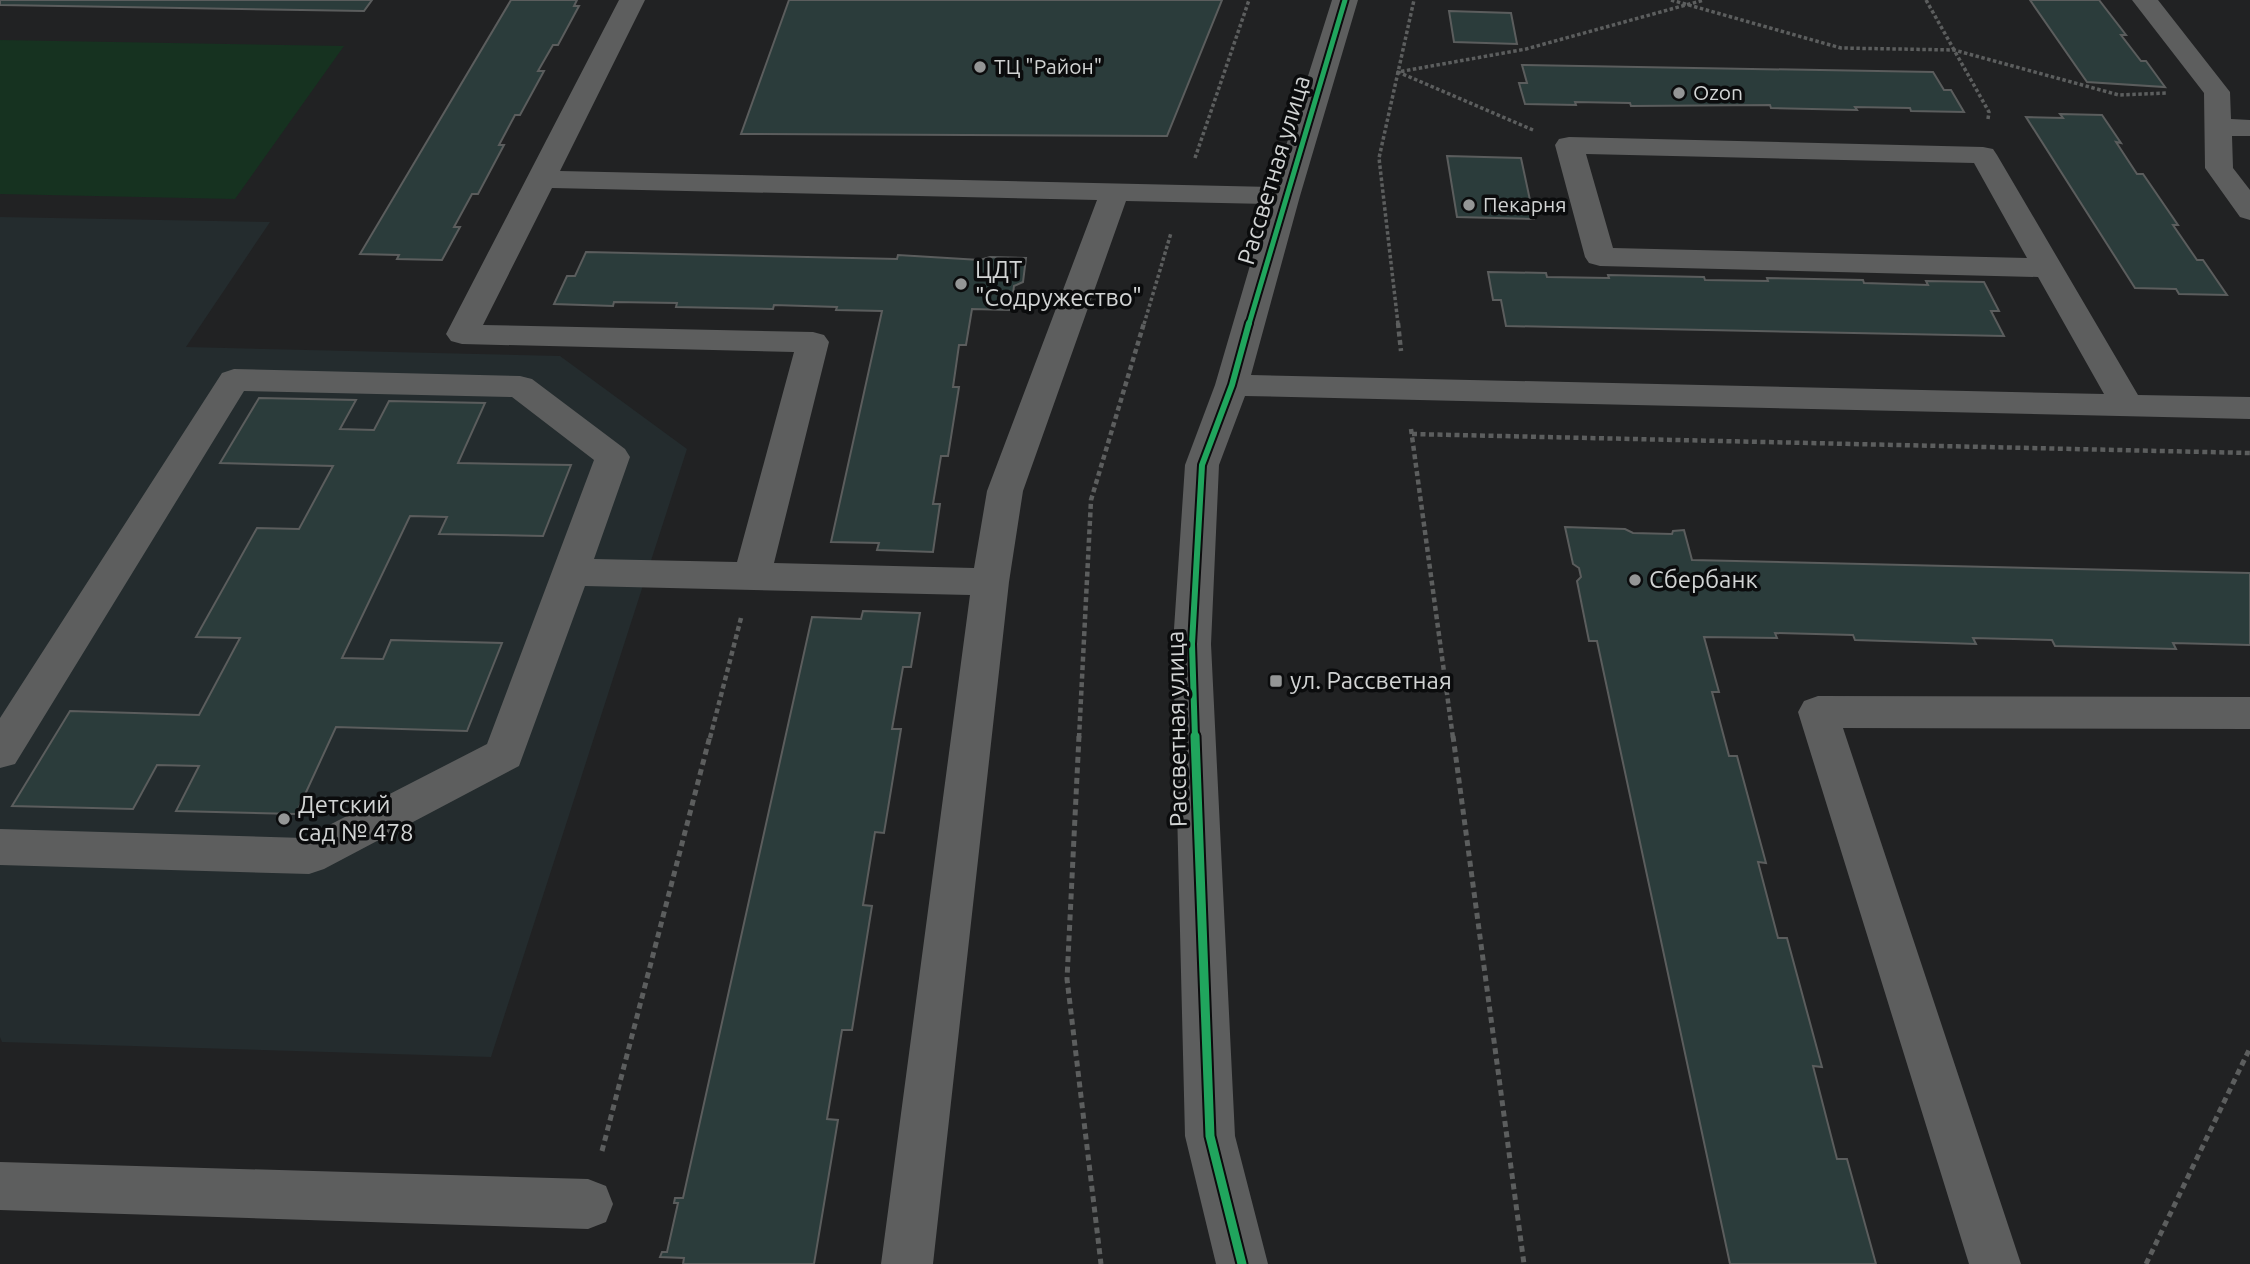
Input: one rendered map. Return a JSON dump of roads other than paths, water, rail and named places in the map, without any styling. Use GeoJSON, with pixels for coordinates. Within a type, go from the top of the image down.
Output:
{"type":"FeatureCollection","features":[{"type":"Feature","properties":{"kind":"street"},"geometry":{"type":"LineString","coordinates":[[632,0],[462,334],[813,342],[752,576]]}},
{"type":"Feature","properties":{"kind":"street","name":"Рассветная улица"},"geometry":{"type":"LineString","coordinates":[[1242,1264],[1210,1136],[1192,644],[1202,465],[1232,385],[1285,196],[1345,0]]}},
{"type":"Feature","properties":{"kind":"street"},"geometry":{"type":"LineString","coordinates":[[2145,0],[2217,92],[2219,167],[2250,211]]}},
{"type":"Feature","properties":{"kind":"street"},"geometry":{"type":"LineString","coordinates":[[2217,128],[2250,128]]}},
{"type":"Feature","properties":{"kind":"street"},"geometry":{"type":"LineString","coordinates":[[2050,268],[1600,257],[1569,145],[1983,155],[2050,268],[2128,406]]}},
{"type":"Feature","properties":{"kind":"street"},"geometry":{"type":"LineString","coordinates":[[542,180],[1285,196]]}},
{"type":"Feature","properties":{"kind":"street"},"geometry":{"type":"LineString","coordinates":[[907,1264],[990,582],[1005,491],[1115,192]]}},
{"type":"Feature","properties":{"kind":"street"},"geometry":{"type":"LineString","coordinates":[[0,752],[234,380],[520,387],[613,457],[504,754],[309,856],[0,847]]}},
{"type":"Feature","properties":{"kind":"street"},"geometry":{"type":"LineString","coordinates":[[1232,385],[2128,406],[2246,414]]}},
{"type":"Feature","properties":{"kind":"street"},"geometry":{"type":"LineString","coordinates":[[571,572],[990,582]]}},
{"type":"Feature","properties":{"kind":"street"},"geometry":{"type":"LineString","coordinates":[[1995,1264],[1818,712],[2250,713]]}},
{"type":"Feature","properties":{"kind":"street"},"geometry":{"type":"LineString","coordinates":[[0,1186],[588,1204]]}},
{"type":"Feature","properties":{"kind":"place","name":"ТЦ \"Район\""},"geometry":{"type":"Point","coordinates":[980,67]}},
{"type":"Feature","properties":{"kind":"place","name":"Ozon"},"geometry":{"type":"Point","coordinates":[1679,93]}},
{"type":"Feature","properties":{"kind":"place","name":"Пекарня"},"geometry":{"type":"Point","coordinates":[1469,205]}},
{"type":"Feature","properties":{"kind":"place","name":"ЦДТ \"Содружество\""},"geometry":{"type":"Point","coordinates":[961,284]}},
{"type":"Feature","properties":{"kind":"place","name":"Сбербанк"},"geometry":{"type":"Point","coordinates":[1635,580]}},
{"type":"Feature","properties":{"kind":"place","name":"ул. Рассветная"},"geometry":{"type":"Point","coordinates":[1276,681]}},
{"type":"Feature","properties":{"kind":"place","name":"Детский сад № 478"},"geometry":{"type":"Point","coordinates":[284,819]}}]}
